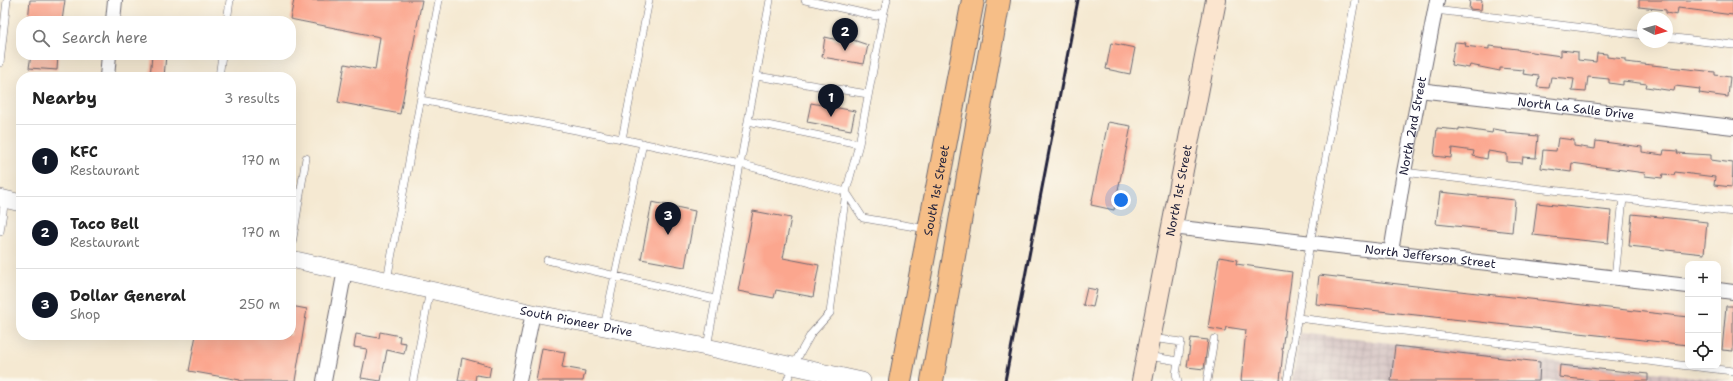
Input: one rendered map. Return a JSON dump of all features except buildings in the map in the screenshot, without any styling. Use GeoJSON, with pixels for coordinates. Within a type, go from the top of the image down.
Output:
{"type":"FeatureCollection","features":[{"type":"Feature","properties":{"kind":"main road"},"geometry":{"type":"LineString","coordinates":[[956,0],[961,6],[966,36]]}},
{"type":"Feature","properties":{"kind":"main road","name":"South 1st Street"},"geometry":{"type":"LineString","coordinates":[[900,381],[973,0]]}},
{"type":"Feature","properties":{"kind":"main road"},"geometry":{"type":"LineString","coordinates":[[987,0],[995,25]]}},
{"type":"Feature","properties":{"kind":"main road"},"geometry":{"type":"LineString","coordinates":[[932,381],[999,0]]}},
{"type":"Feature","properties":{"kind":"main road","name":"North 1st Street"},"geometry":{"type":"LineString","coordinates":[[1142,381],[1216,0]]}},
{"type":"Feature","properties":{"kind":"street"},"geometry":{"type":"LineString","coordinates":[[113,16],[115,0]]}},
{"type":"Feature","properties":{"kind":"street","name":"North 2nd Street"},"geometry":{"type":"LineString","coordinates":[[1391,252],[1404,172],[1436,5]]}},
{"type":"Feature","properties":{"kind":"street"},"geometry":{"type":"LineString","coordinates":[[107,72],[109,60]]}},
{"type":"Feature","properties":{"kind":"street","name":"North La Salle Drive"},"geometry":{"type":"LineString","coordinates":[[1419,90],[1733,127]]}},
{"type":"Feature","properties":{"kind":"street","name":"North Jefferson Street"},"geometry":{"type":"LineString","coordinates":[[1172,227],[1685,286]]}},
{"type":"Feature","properties":{"kind":"street","name":"South Pioneer Drive"},"geometry":{"type":"LineString","coordinates":[[296,260],[533,313],[706,347],[790,373],[862,381]]}},
{"type":"Feature","properties":{"kind":"street"},"geometry":{"type":"LineString","coordinates":[[324,381],[345,270]]}},
{"type":"Feature","properties":{"kind":"street"},"geometry":{"type":"LineString","coordinates":[[1721,290],[1733,292]]}},
{"type":"Feature","properties":{"kind":"street"},"geometry":{"type":"LineString","coordinates":[[519,381],[533,313]]}},
{"type":"Feature","properties":{"kind":"lane"},"geometry":{"type":"LineString","coordinates":[[0,63],[7,0]]}},
{"type":"Feature","properties":{"kind":"lane"},"geometry":{"type":"LineString","coordinates":[[228,16],[230,0]]}},
{"type":"Feature","properties":{"kind":"lane"},"geometry":{"type":"LineString","coordinates":[[387,280],[439,0]]}},
{"type":"Feature","properties":{"kind":"lane"},"geometry":{"type":"LineString","coordinates":[[622,139],[649,0]]}},
{"type":"Feature","properties":{"kind":"lane"},"geometry":{"type":"LineString","coordinates":[[706,347],[770,0]]}},
{"type":"Feature","properties":{"kind":"lane"},"geometry":{"type":"LineString","coordinates":[[804,0],[876,16],[884,12]]}},
{"type":"Feature","properties":{"kind":"lane"},"geometry":{"type":"LineString","coordinates":[[790,373],[811,334],[830,313],[846,192],[859,144],[887,0]]}},
{"type":"Feature","properties":{"kind":"lane"},"geometry":{"type":"LineString","coordinates":[[1287,381],[1310,243],[1355,0]]}},
{"type":"Feature","properties":{"kind":"lane"},"geometry":{"type":"LineString","coordinates":[[1436,5],[1637,34]]}},
{"type":"Feature","properties":{"kind":"lane"},"geometry":{"type":"LineString","coordinates":[[1673,39],[1733,45]]}},
{"type":"Feature","properties":{"kind":"lane"},"geometry":{"type":"LineString","coordinates":[[220,72],[221,60]]}},
{"type":"Feature","properties":{"kind":"lane"},"geometry":{"type":"LineString","coordinates":[[756,76],[868,94]]}},
{"type":"Feature","properties":{"kind":"lane"},"geometry":{"type":"LineString","coordinates":[[421,100],[643,143],[740,164],[846,192],[863,218],[929,229]]}},
{"type":"Feature","properties":{"kind":"lane"},"geometry":{"type":"LineString","coordinates":[[748,121],[859,144]]}},
{"type":"Feature","properties":{"kind":"lane"},"geometry":{"type":"LineString","coordinates":[[604,327],[643,143]]}},
{"type":"Feature","properties":{"kind":"lane"},"geometry":{"type":"LineString","coordinates":[[296,206],[306,158]]}},
{"type":"Feature","properties":{"kind":"lane"},"geometry":{"type":"LineString","coordinates":[[1404,172],[1733,212]]}},
{"type":"Feature","properties":{"kind":"lane"},"geometry":{"type":"LineString","coordinates":[[1615,278],[1623,198]]}},
{"type":"Feature","properties":{"kind":"lane"},"geometry":{"type":"LineString","coordinates":[[0,232],[9,200]]}},
{"type":"Feature","properties":{"kind":"lane"},"geometry":{"type":"LineString","coordinates":[[547,260],[715,298]]}},
{"type":"Feature","properties":{"kind":"lane"},"geometry":{"type":"LineString","coordinates":[[413,381],[430,290]]}},
{"type":"Feature","properties":{"kind":"lane"},"geometry":{"type":"LineString","coordinates":[[1298,318],[1685,366]]}},
{"type":"Feature","properties":{"kind":"lane"},"geometry":{"type":"LineString","coordinates":[[1207,381],[1214,339]]}},
{"type":"Feature","properties":{"kind":"lane"},"geometry":{"type":"LineString","coordinates":[[1149,347],[1181,342],[1176,374],[1178,381]]}},
{"type":"Feature","properties":{"kind":"lane"},"geometry":{"type":"LineString","coordinates":[[1149,347],[1178,360]]}},
{"type":"Feature","properties":{"kind":"lane"},"geometry":{"type":"LineString","coordinates":[[1715,369],[1733,371]]}},
{"type":"Feature","properties":{"kind":"shaded area"},"geometry":{"type":"Polygon","coordinates":[[[1300,333],[1733,381],[1292,381],[1300,333]]]}},
{"type":"Feature","properties":{"kind":"railway"},"geometry":{"type":"LineString","coordinates":[[1005,381],[1078,0]]}},
{"type":"Feature","properties":{"kind":"place","name":"Taco Bell"},"geometry":{"type":"Point","coordinates":[845,51]}},
{"type":"Feature","properties":{"kind":"place","name":"KFC"},"geometry":{"type":"Point","coordinates":[831,117]}},
{"type":"Feature","properties":{"kind":"place","name":"Dollar General"},"geometry":{"type":"Point","coordinates":[668,235]}}]}
